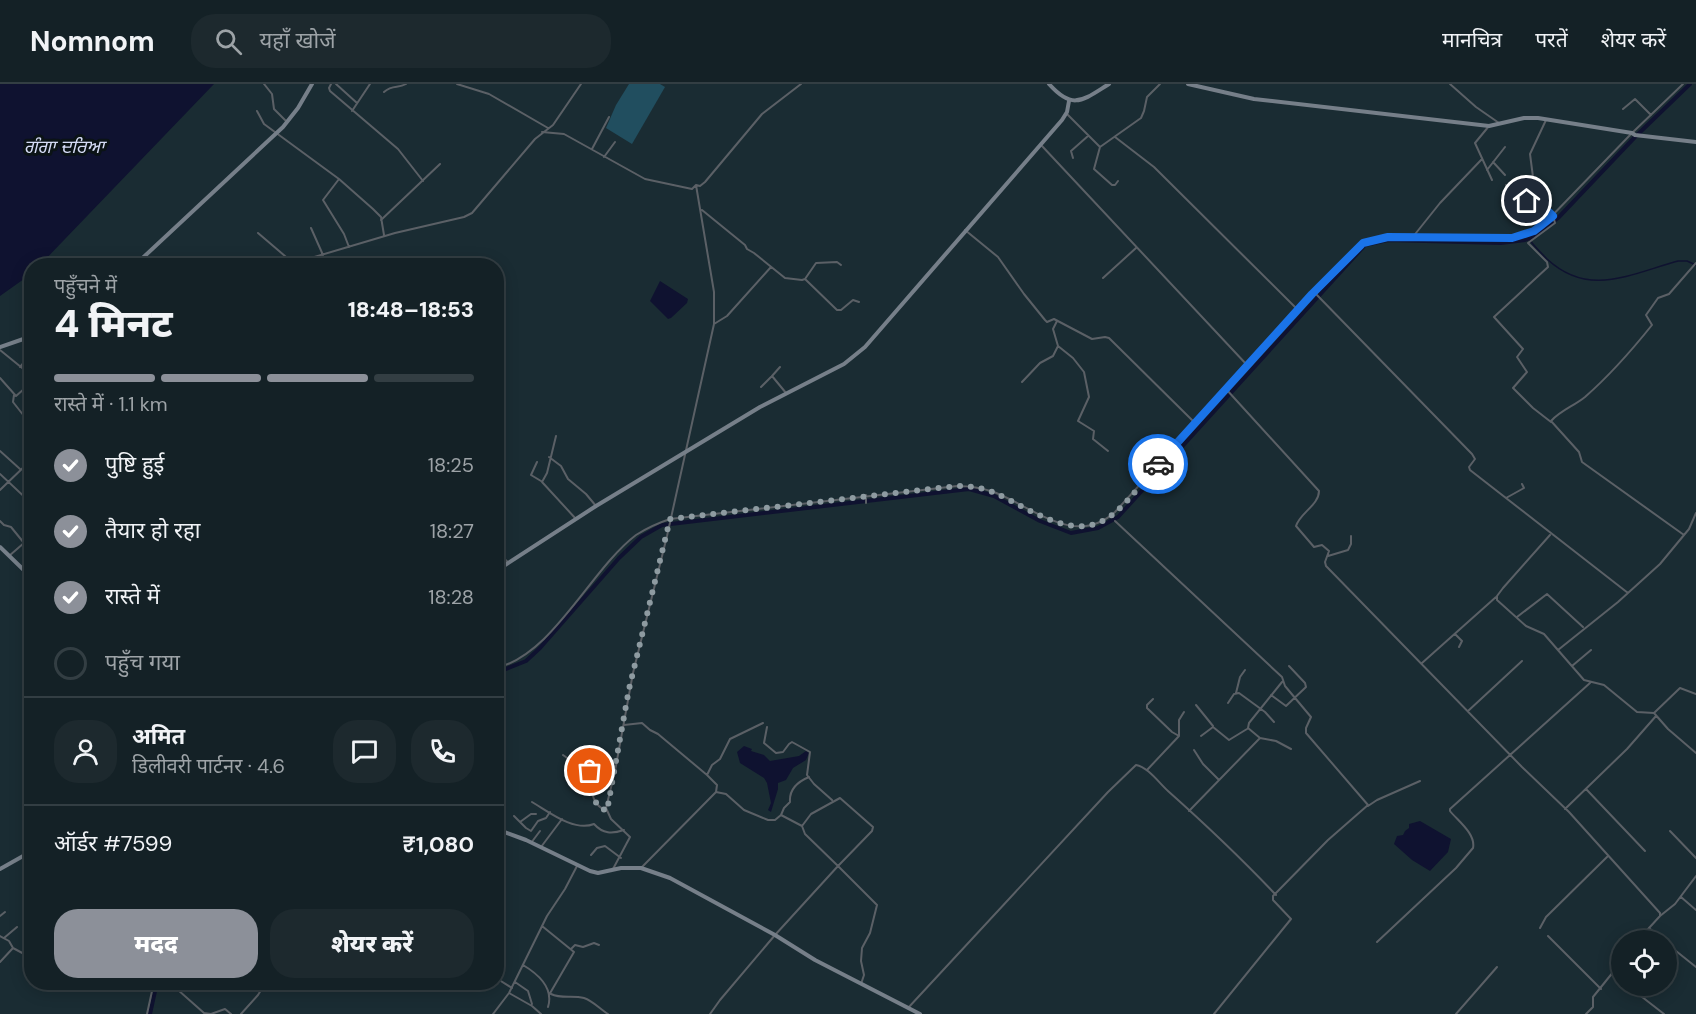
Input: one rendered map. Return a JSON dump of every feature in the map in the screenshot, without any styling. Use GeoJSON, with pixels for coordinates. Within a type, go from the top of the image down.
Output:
{"type":"FeatureCollection","features":[{"type":"Feature","properties":{"kind":"street"},"geometry":{"type":"LineString","coordinates":[[264,84],[272,94],[274,109],[287,122]]}},
{"type":"Feature","properties":{"kind":"street"},"geometry":{"type":"LineString","coordinates":[[143,258],[276,134],[287,122],[312,84]]}},
{"type":"Feature","properties":{"kind":"street"},"geometry":{"type":"LineString","coordinates":[[357,103],[334,84],[329,88],[352,111],[398,149],[423,181]]}},
{"type":"Feature","properties":{"kind":"street"},"geometry":{"type":"LineString","coordinates":[[352,111],[370,84]]}},
{"type":"Feature","properties":{"kind":"street"},"geometry":{"type":"LineString","coordinates":[[384,92],[392,86],[406,84]]}},
{"type":"Feature","properties":{"kind":"street"},"geometry":{"type":"LineString","coordinates":[[457,84],[481,91],[548,128]]}},
{"type":"Feature","properties":{"kind":"street"},"geometry":{"type":"LineString","coordinates":[[312,258],[472,213],[542,132],[553,125],[581,84]]}},
{"type":"Feature","properties":{"kind":"street"},"geometry":{"type":"LineString","coordinates":[[542,132],[564,134],[645,180],[692,189],[705,182],[772,105],[801,84]]}},
{"type":"Feature","properties":{"kind":"street"},"geometry":{"type":"LineString","coordinates":[[1049,84],[1069,101],[1080,100],[1109,84]]}},
{"type":"Feature","properties":{"kind":"street"},"geometry":{"type":"LineString","coordinates":[[1118,181],[1112,185],[1094,169],[1100,147],[1141,118],[1147,97],[1160,84]]}},
{"type":"Feature","properties":{"kind":"street"},"geometry":{"type":"LineString","coordinates":[[1188,84],[1260,100],[1490,126],[1524,118],[1546,120],[1696,142]]}},
{"type":"Feature","properties":{"kind":"street"},"geometry":{"type":"LineString","coordinates":[[1450,84],[1479,110],[1499,124]]}},
{"type":"Feature","properties":{"kind":"street"},"geometry":{"type":"LineString","coordinates":[[1683,84],[1531,241],[1528,245],[1549,265],[1494,317],[1523,349],[1517,357],[1527,372],[1513,388],[1580,452],[1582,462],[1684,535]]}},
{"type":"Feature","properties":{"kind":"street"},"geometry":{"type":"LineString","coordinates":[[1623,109],[1635,99],[1651,115]]}},
{"type":"Feature","properties":{"kind":"street"},"geometry":{"type":"LineString","coordinates":[[504,566],[596,506],[686,452],[786,393],[844,364],[865,347],[1066,113],[1069,101]]}},
{"type":"Feature","properties":{"kind":"street"},"geometry":{"type":"LineString","coordinates":[[257,111],[262,122],[276,134],[339,179],[373,209],[381,220],[384,236]]}},
{"type":"Feature","properties":{"kind":"street"},"geometry":{"type":"LineString","coordinates":[[1066,113],[1100,147]]}},
{"type":"Feature","properties":{"kind":"street"},"geometry":{"type":"LineString","coordinates":[[592,150],[609,117]]}},
{"type":"Feature","properties":{"kind":"street"},"geometry":{"type":"LineString","coordinates":[[1533,177],[1530,154],[1546,120]]}},
{"type":"Feature","properties":{"kind":"street"},"geometry":{"type":"LineString","coordinates":[[1490,126],[1475,141],[1492,180]]}},
{"type":"Feature","properties":{"kind":"street"},"geometry":{"type":"LineString","coordinates":[[1073,158],[1071,151],[1088,136]]}},
{"type":"Feature","properties":{"kind":"street"},"geometry":{"type":"LineString","coordinates":[[1115,137],[1154,167],[1298,310]]}},
{"type":"Feature","properties":{"kind":"street"},"geometry":{"type":"LineString","coordinates":[[604,157],[615,142]]}},
{"type":"Feature","properties":{"kind":"street"},"geometry":{"type":"LineString","coordinates":[[1040,144],[1248,366]]}},
{"type":"Feature","properties":{"kind":"street"},"geometry":{"type":"LineString","coordinates":[[1487,170],[1504,147]]}},
{"type":"Feature","properties":{"kind":"street"},"geometry":{"type":"LineString","coordinates":[[1412,238],[1440,203],[1482,159]]}},
{"type":"Feature","properties":{"kind":"street"},"geometry":{"type":"LineString","coordinates":[[1493,162],[1504,175]]}},
{"type":"Feature","properties":{"kind":"street"},"geometry":{"type":"LineString","coordinates":[[381,220],[440,164]]}},
{"type":"Feature","properties":{"kind":"street"},"geometry":{"type":"LineString","coordinates":[[339,179],[323,200],[344,234],[349,247]]}},
{"type":"Feature","properties":{"kind":"street"},"geometry":{"type":"LineString","coordinates":[[613,869],[621,858],[630,835],[611,819],[607,811],[633,673],[714,324],[714,292],[696,185]]}},
{"type":"Feature","properties":{"kind":"street"},"geometry":{"type":"LineString","coordinates":[[1506,185],[1514,188],[1525,201],[1535,199],[1554,219]]}},
{"type":"Feature","properties":{"kind":"street"},"geometry":{"type":"LineString","coordinates":[[700,207],[747,249],[786,279],[806,279],[837,310],[841,310],[853,300],[859,302]]}},
{"type":"Feature","properties":{"kind":"street"},"geometry":{"type":"LineString","coordinates":[[504,665],[515,662],[534,648],[615,555],[644,530],[669,520],[866,499],[942,487],[969,486],[996,493],[1063,525],[1081,527],[1094,524],[1115,512],[1227,391],[1314,292],[1349,255],[1365,242],[1388,237],[1512,238],[1534,231],[1554,219]]}},
{"type":"Feature","properties":{"kind":"street"},"geometry":{"type":"LineString","coordinates":[[311,228],[323,255]]}},
{"type":"Feature","properties":{"kind":"street"},"geometry":{"type":"LineString","coordinates":[[965,230],[998,257],[1047,322],[1054,319],[1092,339],[1108,338],[1195,423]]}},
{"type":"Feature","properties":{"kind":"street"},"geometry":{"type":"LineString","coordinates":[[258,233],[288,258]]}},
{"type":"Feature","properties":{"kind":"street"},"geometry":{"type":"LineString","coordinates":[[1103,278],[1136,248]]}},
{"type":"Feature","properties":{"kind":"street"},"geometry":{"type":"LineString","coordinates":[[806,279],[816,263],[837,262],[840,264]]}},
{"type":"Feature","properties":{"kind":"street"},"geometry":{"type":"LineString","coordinates":[[1551,422],[1564,409],[1586,396],[1624,357],[1652,325],[1646,315],[1658,298],[1666,297],[1671,293],[1694,263]]}},
{"type":"Feature","properties":{"kind":"street"},"geometry":{"type":"LineString","coordinates":[[714,324],[727,316],[771,267]]}},
{"type":"Feature","properties":{"kind":"street"},"geometry":{"type":"LineString","coordinates":[[1314,292],[1472,454],[1475,459],[1470,470],[1628,593]]}},
{"type":"Feature","properties":{"kind":"street"},"geometry":{"type":"LineString","coordinates":[[1057,321],[1053,329],[1058,346],[1073,358],[1084,372],[1089,397],[1078,422],[1094,431],[1093,439],[1108,451]]}},
{"type":"Feature","properties":{"kind":"street"},"geometry":{"type":"LineString","coordinates":[[24,339],[0,349],[24,370]]}},
{"type":"Feature","properties":{"kind":"street"},"geometry":{"type":"LineString","coordinates":[[1022,382],[1040,363],[1053,356],[1058,346]]}},
{"type":"Feature","properties":{"kind":"street"},"geometry":{"type":"LineString","coordinates":[[20,367],[24,362]]}},
{"type":"Feature","properties":{"kind":"street"},"geometry":{"type":"LineString","coordinates":[[761,387],[780,367]]}},
{"type":"Feature","properties":{"kind":"street"},"geometry":{"type":"LineString","coordinates":[[772,376],[786,393]]}},
{"type":"Feature","properties":{"kind":"street"},"geometry":{"type":"LineString","coordinates":[[0,378],[14,395],[13,402],[24,416]]}},
{"type":"Feature","properties":{"kind":"street"},"geometry":{"type":"LineString","coordinates":[[14,395],[17,396],[24,389]]}},
{"type":"Feature","properties":{"kind":"street"},"geometry":{"type":"LineString","coordinates":[[1227,391],[1319,491],[1318,498],[1296,526],[1314,547],[1324,546],[1329,551],[1326,566],[1510,756],[1565,809],[1660,913],[1660,916]]}},
{"type":"Feature","properties":{"kind":"street"},"geometry":{"type":"LineString","coordinates":[[542,482],[547,473],[549,457],[556,436]]}},
{"type":"Feature","properties":{"kind":"street"},"geometry":{"type":"LineString","coordinates":[[0,451],[21,470]]}},
{"type":"Feature","properties":{"kind":"street"},"geometry":{"type":"LineString","coordinates":[[549,457],[561,466],[568,479],[596,506]]}},
{"type":"Feature","properties":{"kind":"street"},"geometry":{"type":"LineString","coordinates":[[537,462],[531,475],[542,482],[574,520]]}},
{"type":"Feature","properties":{"kind":"street"},"geometry":{"type":"LineString","coordinates":[[0,490],[24,467]]}},
{"type":"Feature","properties":{"kind":"street"},"geometry":{"type":"LineString","coordinates":[[0,474],[24,497]]}},
{"type":"Feature","properties":{"kind":"street"},"geometry":{"type":"LineString","coordinates":[[1506,498],[1524,488],[1522,484]]}},
{"type":"Feature","properties":{"kind":"street"},"geometry":{"type":"LineString","coordinates":[[1558,650],[1660,564],[1689,529],[1696,513]]}},
{"type":"Feature","properties":{"kind":"street"},"geometry":{"type":"LineString","coordinates":[[0,520],[4,525],[11,527],[24,543],[9,556]]}},
{"type":"Feature","properties":{"kind":"street"},"geometry":{"type":"LineString","coordinates":[[1115,522],[1282,677],[1282,682],[1311,718],[1306,733],[1368,806]]}},
{"type":"Feature","properties":{"kind":"street"},"geometry":{"type":"LineString","coordinates":[[1422,663],[1497,596],[1550,534]]}},
{"type":"Feature","properties":{"kind":"street"},"geometry":{"type":"LineString","coordinates":[[1328,556],[1348,550],[1351,536]]}},
{"type":"Feature","properties":{"kind":"street"},"geometry":{"type":"LineString","coordinates":[[0,548],[24,570]]}},
{"type":"Feature","properties":{"kind":"street"},"geometry":{"type":"LineString","coordinates":[[504,559],[509,563]]}},
{"type":"Feature","properties":{"kind":"street"},"geometry":{"type":"LineString","coordinates":[[1517,617],[1547,594],[1584,628]]}},
{"type":"Feature","properties":{"kind":"street"},"geometry":{"type":"LineString","coordinates":[[1497,596],[1498,602],[1529,628],[1539,631],[1584,680],[1604,685],[1637,712],[1655,714],[1668,729],[1696,753]]}},
{"type":"Feature","properties":{"kind":"street"},"geometry":{"type":"LineString","coordinates":[[1455,634],[1462,642],[1459,646]]}},
{"type":"Feature","properties":{"kind":"street"},"geometry":{"type":"LineString","coordinates":[[1572,666],[1591,650]]}},
{"type":"Feature","properties":{"kind":"street"},"geometry":{"type":"LineString","coordinates":[[1468,711],[1522,661]]}},
{"type":"Feature","properties":{"kind":"street"},"geometry":{"type":"LineString","coordinates":[[1271,695],[1286,706],[1304,690],[1306,685],[1289,666]]}},
{"type":"Feature","properties":{"kind":"street"},"geometry":{"type":"LineString","coordinates":[[1228,703],[1236,693],[1241,675],[1245,670]]}},
{"type":"Feature","properties":{"kind":"street"},"geometry":{"type":"LineString","coordinates":[[1196,705],[1213,727],[1228,740],[1248,728],[1249,723],[1282,682]]}},
{"type":"Feature","properties":{"kind":"street"},"geometry":{"type":"LineString","coordinates":[[1377,942],[1456,868],[1473,848],[1474,842],[1466,828],[1449,809],[1590,683]]}},
{"type":"Feature","properties":{"kind":"street"},"geometry":{"type":"LineString","coordinates":[[1565,809],[1627,749],[1655,714],[1680,688],[1696,694]]}},
{"type":"Feature","properties":{"kind":"street"},"geometry":{"type":"LineString","coordinates":[[1236,693],[1241,694],[1267,713],[1274,722]]}},
{"type":"Feature","properties":{"kind":"street"},"geometry":{"type":"LineString","coordinates":[[1153,699],[1147,708],[1179,736]]}},
{"type":"Feature","properties":{"kind":"street"},"geometry":{"type":"LineString","coordinates":[[1146,770],[1179,736],[1180,717],[1184,712]]}},
{"type":"Feature","properties":{"kind":"street"},"geometry":{"type":"LineString","coordinates":[[624,725],[642,723],[716,784],[716,792],[640,868]]}},
{"type":"Feature","properties":{"kind":"street"},"geometry":{"type":"LineString","coordinates":[[707,775],[712,765],[720,759],[730,739],[763,723]]}},
{"type":"Feature","properties":{"kind":"street"},"geometry":{"type":"LineString","coordinates":[[767,727],[764,742],[776,753],[783,752],[792,742],[810,752],[807,770],[809,777],[834,800]]}},
{"type":"Feature","properties":{"kind":"street"},"geometry":{"type":"LineString","coordinates":[[1201,736],[1213,727]]}},
{"type":"Feature","properties":{"kind":"street"},"geometry":{"type":"LineString","coordinates":[[1248,728],[1260,738],[1276,741],[1291,749]]}},
{"type":"Feature","properties":{"kind":"street"},"geometry":{"type":"LineString","coordinates":[[1189,810],[1260,738]]}},
{"type":"Feature","properties":{"kind":"street"},"geometry":{"type":"LineString","coordinates":[[1194,750],[1203,764],[1219,780]]}},
{"type":"Feature","properties":{"kind":"street"},"geometry":{"type":"LineString","coordinates":[[563,755],[590,771],[594,800],[599,808],[607,811]]}},
{"type":"Feature","properties":{"kind":"street"},"geometry":{"type":"LineString","coordinates":[[908,1008],[1134,766],[1138,765],[1146,770],[1245,862],[1276,895]]}},
{"type":"Feature","properties":{"kind":"street"},"geometry":{"type":"LineString","coordinates":[[716,792],[726,794],[742,808],[772,820],[781,815],[783,808],[790,802],[790,791],[801,780],[809,777]]}},
{"type":"Feature","properties":{"kind":"street"},"geometry":{"type":"LineString","coordinates":[[1215,1014],[1291,919],[1272,899],[1328,840],[1368,806],[1420,782]]}},
{"type":"Feature","properties":{"kind":"street"},"geometry":{"type":"LineString","coordinates":[[1586,789],[1645,851]]}},
{"type":"Feature","properties":{"kind":"street"},"geometry":{"type":"LineString","coordinates":[[710,1014],[775,935],[873,829],[842,799],[834,800],[811,814],[802,826]]}},
{"type":"Feature","properties":{"kind":"street"},"geometry":{"type":"LineString","coordinates":[[532,802],[562,819],[582,826],[588,827],[594,824],[609,833],[624,830]]}},
{"type":"Feature","properties":{"kind":"street"},"geometry":{"type":"LineString","coordinates":[[514,816],[526,828],[532,830],[538,821],[546,818],[550,812]]}},
{"type":"Feature","properties":{"kind":"street"},"geometry":{"type":"LineString","coordinates":[[520,822],[531,814],[536,814]]}},
{"type":"Feature","properties":{"kind":"street"},"geometry":{"type":"LineString","coordinates":[[781,815],[802,826],[805,834],[877,905],[870,933],[862,948],[861,961],[864,975],[861,984]]}},
{"type":"Feature","properties":{"kind":"street"},"geometry":{"type":"LineString","coordinates":[[541,847],[562,819]]}},
{"type":"Feature","properties":{"kind":"street"},"geometry":{"type":"LineString","coordinates":[[520,838],[526,828]]}},
{"type":"Feature","properties":{"kind":"street"},"geometry":{"type":"LineString","coordinates":[[531,843],[540,831]]}},
{"type":"Feature","properties":{"kind":"street"},"geometry":{"type":"LineString","coordinates":[[1670,831],[1696,858]]}},
{"type":"Feature","properties":{"kind":"street"},"geometry":{"type":"LineString","coordinates":[[504,832],[595,872],[640,868],[670,878],[775,935],[814,960],[920,1014]]}},
{"type":"Feature","properties":{"kind":"street"},"geometry":{"type":"LineString","coordinates":[[591,855],[597,848],[605,846],[621,858]]}},
{"type":"Feature","properties":{"kind":"street"},"geometry":{"type":"LineString","coordinates":[[0,869],[24,856]]}},
{"type":"Feature","properties":{"kind":"street"},"geometry":{"type":"LineString","coordinates":[[1540,927],[1546,917],[1608,856]]}},
{"type":"Feature","properties":{"kind":"street"},"geometry":{"type":"LineString","coordinates":[[493,1014],[512,988],[542,926],[577,865]]}},
{"type":"Feature","properties":{"kind":"street"},"geometry":{"type":"LineString","coordinates":[[1651,930],[1649,928],[1660,916],[1668,912],[1696,876]]}},
{"type":"Feature","properties":{"kind":"street"},"geometry":{"type":"LineString","coordinates":[[1681,897],[1696,909]]}},
{"type":"Feature","properties":{"kind":"street"},"geometry":{"type":"LineString","coordinates":[[0,916],[5,912]]}},
{"type":"Feature","properties":{"kind":"street"},"geometry":{"type":"LineString","coordinates":[[542,926],[574,954],[550,994],[548,1007]]}},
{"type":"Feature","properties":{"kind":"street"},"geometry":{"type":"LineString","coordinates":[[4,938],[17,927]]}},
{"type":"Feature","properties":{"kind":"street"},"geometry":{"type":"LineString","coordinates":[[0,936],[9,941],[13,948],[24,954]]}},
{"type":"Feature","properties":{"kind":"street"},"geometry":{"type":"LineString","coordinates":[[1548,936],[1601,988]]}},
{"type":"Feature","properties":{"kind":"street"},"geometry":{"type":"LineString","coordinates":[[571,949],[574,945],[583,947],[594,943],[599,945]]}},
{"type":"Feature","properties":{"kind":"street"},"geometry":{"type":"LineString","coordinates":[[0,962],[13,948]]}},
{"type":"Feature","properties":{"kind":"street"},"geometry":{"type":"LineString","coordinates":[[1677,952],[1696,967]]}},
{"type":"Feature","properties":{"kind":"street"},"geometry":{"type":"LineString","coordinates":[[523,965],[531,969],[544,982],[550,994],[557,997],[570,996],[587,999],[608,1014]]}},
{"type":"Feature","properties":{"kind":"street"},"geometry":{"type":"LineString","coordinates":[[1456,1014],[1497,967]]}},
{"type":"Feature","properties":{"kind":"street"},"geometry":{"type":"LineString","coordinates":[[1587,1014],[1593,1006],[1593,998],[1611,975]]}},
{"type":"Feature","properties":{"kind":"street"},"geometry":{"type":"LineString","coordinates":[[515,982],[528,991],[532,1006]]}},
{"type":"Feature","properties":{"kind":"street"},"geometry":{"type":"LineString","coordinates":[[504,983],[512,988]]}},
{"type":"Feature","properties":{"kind":"street"},"geometry":{"type":"LineString","coordinates":[[147,1014],[152,990]]}},
{"type":"Feature","properties":{"kind":"street"},"geometry":{"type":"LineString","coordinates":[[178,990],[204,1013],[211,1014],[223,1009],[231,1014]]}},
{"type":"Feature","properties":{"kind":"street"},"geometry":{"type":"LineString","coordinates":[[241,1014],[261,990]]}},
{"type":"Feature","properties":{"kind":"street"},"geometry":{"type":"LineString","coordinates":[[509,993],[541,1014]]}},
{"type":"Feature","properties":{"kind":"street"},"geometry":{"type":"LineString","coordinates":[[1641,996],[1664,1014]]}},
{"type":"Feature","properties":{"kind":"shaded area"},"geometry":{"type":"Polygon","coordinates":[[[629,84],[660,84],[665,87],[632,144],[606,128],[629,84]]]}},
{"type":"Feature","properties":{"kind":"water","name":"ਗੰਗਾ ਦਰਿਆ"},"geometry":{"type":"Polygon","coordinates":[[[0,84],[214,84],[47,258],[24,258],[24,279],[0,296],[0,84]]]}},
{"type":"Feature","properties":{"kind":"water"},"geometry":{"type":"Polygon","coordinates":[[[660,281],[688,299],[687,303],[668,319],[650,301],[660,281]]]}},
{"type":"Feature","properties":{"kind":"water"},"geometry":{"type":"Polygon","coordinates":[[[744,746],[764,755],[770,761],[799,756],[806,751],[809,753],[806,760],[793,768],[786,780],[778,783],[771,812],[768,810],[771,803],[764,778],[740,763],[737,752],[744,746]]]}},
{"type":"Feature","properties":{"kind":"water"},"geometry":{"type":"Polygon","coordinates":[[[1420,821],[1451,839],[1448,852],[1430,871],[1412,860],[1394,844],[1397,836],[1403,835],[1409,828],[1409,824],[1420,821]]]}},
{"type":"Feature","properties":{"kind":"waterway"},"geometry":{"type":"LineString","coordinates":[[504,670],[526,661],[619,558],[641,537],[662,525],[969,489],[994,496],[1040,521],[1071,533],[1098,528],[1118,517],[1365,245],[1388,240],[1501,243],[1525,240],[1536,235],[1558,218],[1635,137],[1690,84]]}},
{"type":"Feature","properties":{"kind":"waterway"},"geometry":{"type":"LineString","coordinates":[[1528,238],[1547,259],[1563,271],[1578,278],[1610,279],[1678,261],[1687,261],[1696,265]]}},
{"type":"Feature","properties":{"kind":"waterway"},"geometry":{"type":"LineString","coordinates":[[150,1014],[155,990]]}},
{"type":"Feature","properties":{"kind":"way so far"},"geometry":{"type":"LineString","coordinates":[[590,771],[594,800],[599,808],[607,811],[629,689],[670,519],[898,492],[969,486],[996,493],[1058,523],[1081,527],[1100,522],[1112,515],[1158,464]]}},
{"type":"Feature","properties":{"kind":"route"},"geometry":{"type":"LineString","coordinates":[[1158,464],[1312,294],[1363,243],[1388,237],[1492,239],[1517,237],[1534,231],[1553,216],[1535,199],[1531,198],[1527,201]]}}]}
